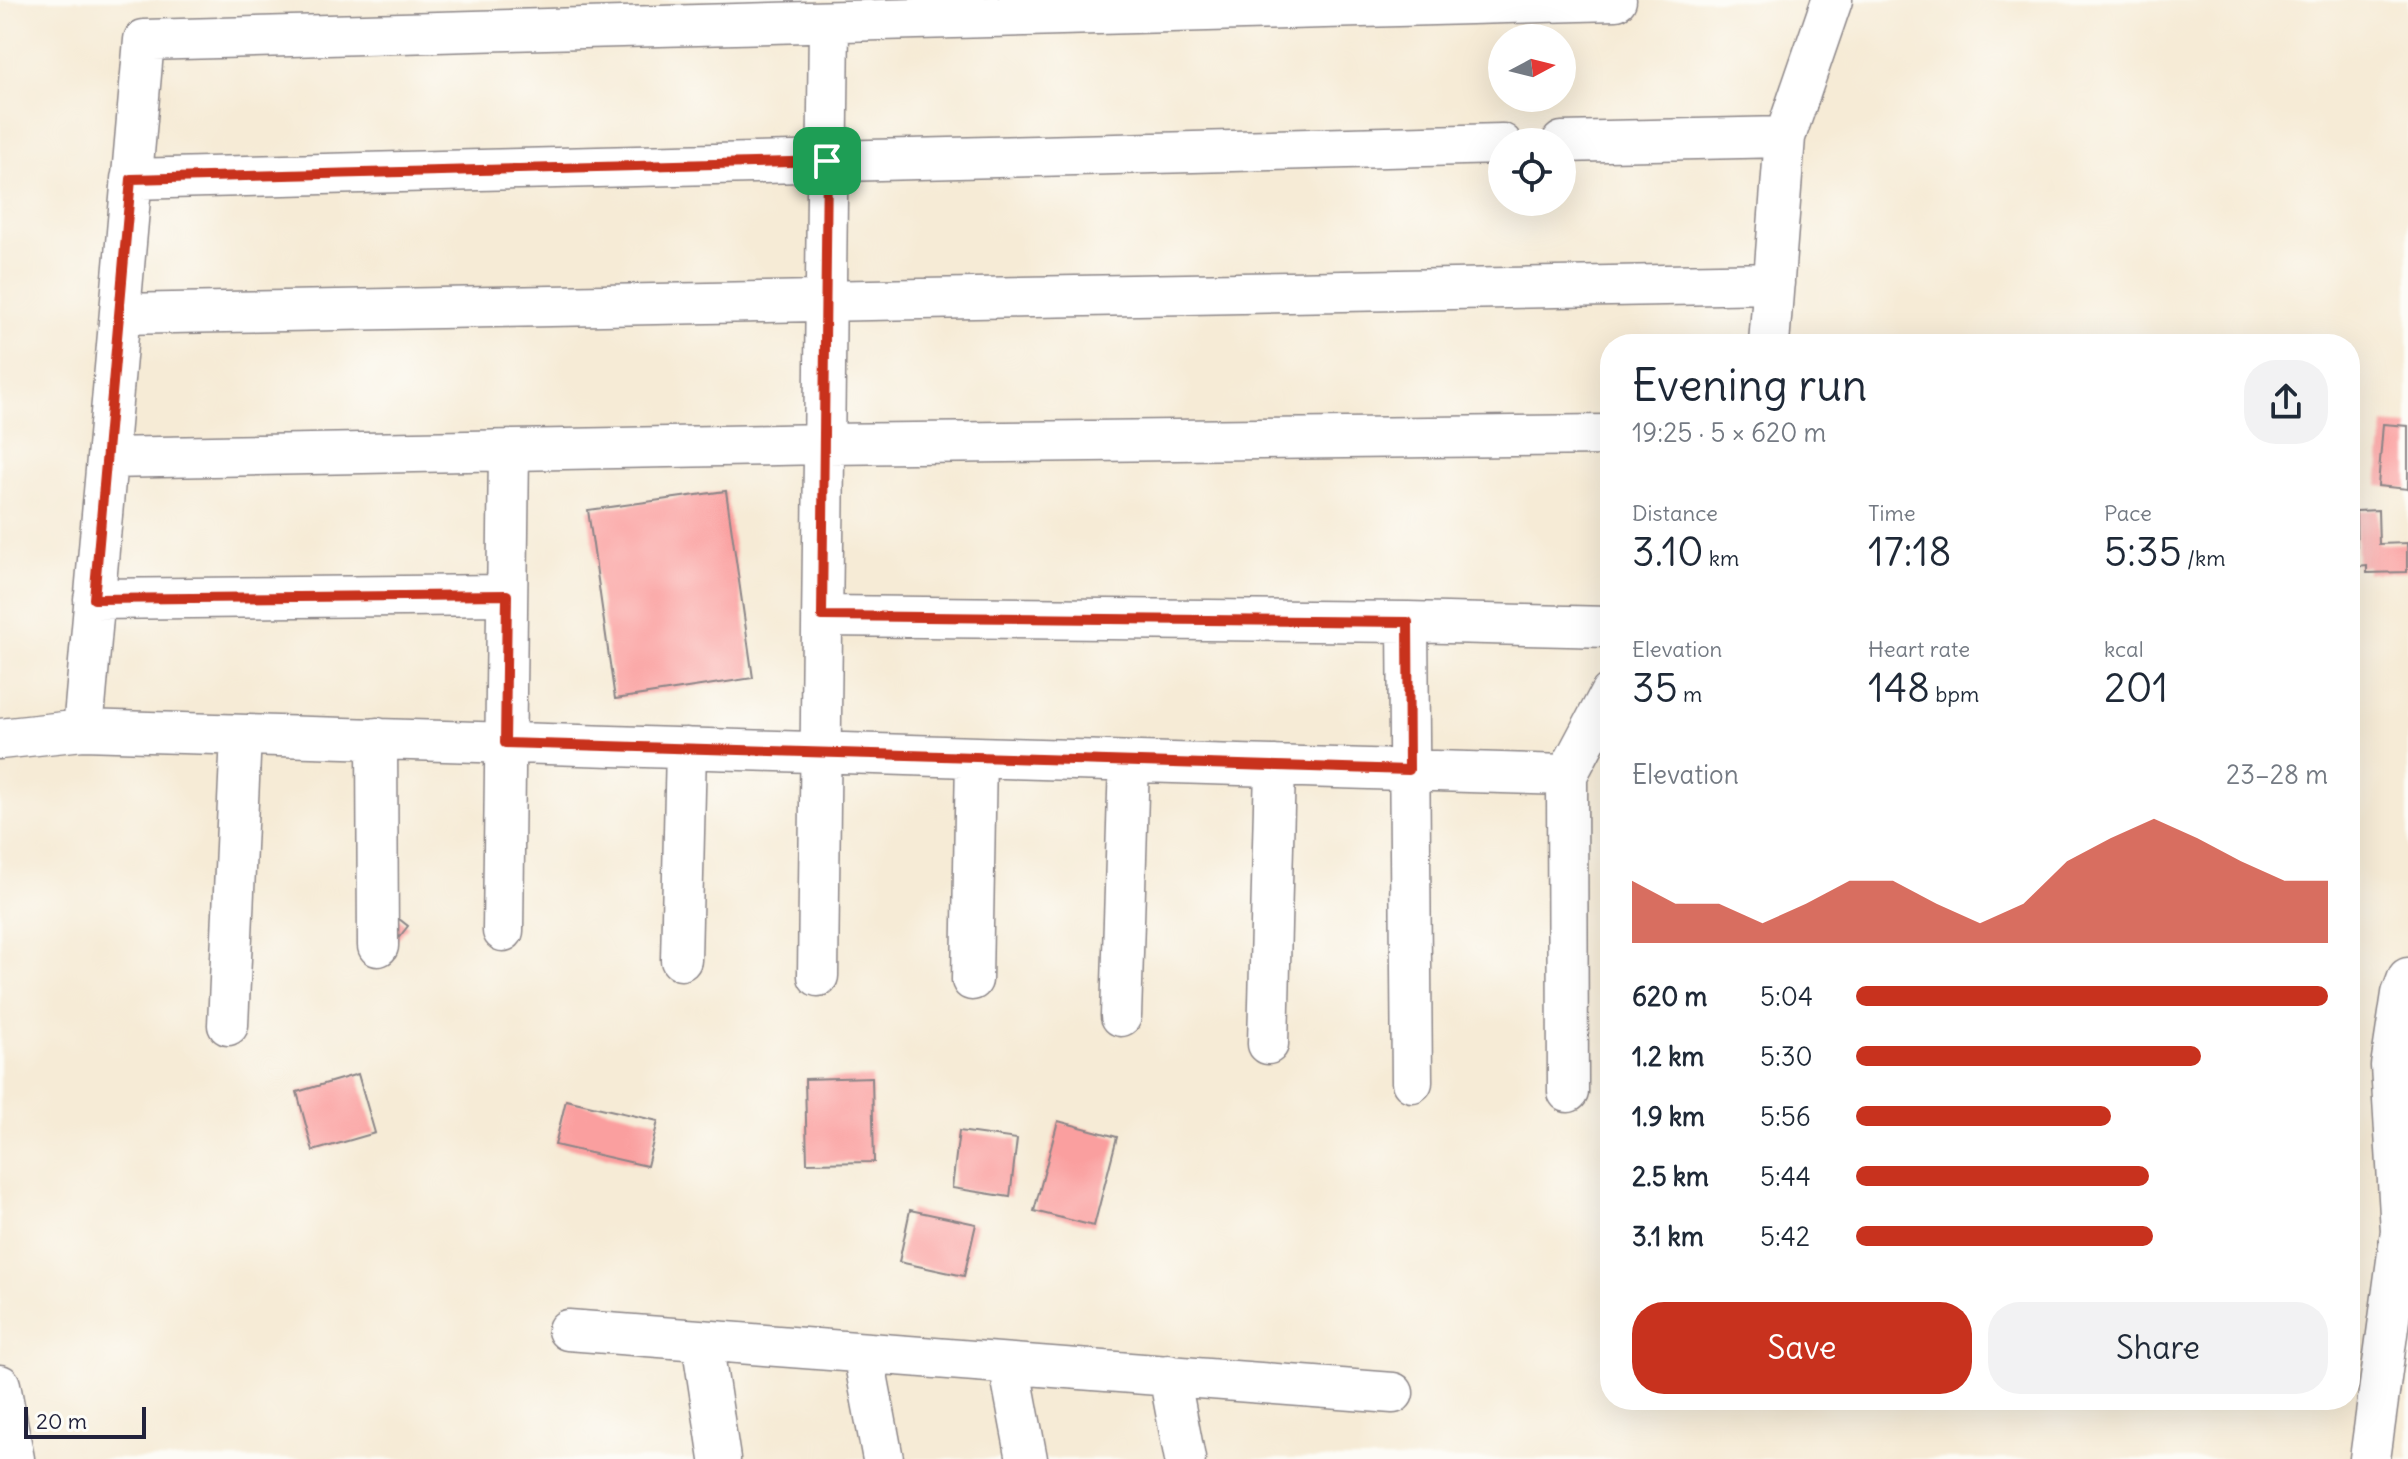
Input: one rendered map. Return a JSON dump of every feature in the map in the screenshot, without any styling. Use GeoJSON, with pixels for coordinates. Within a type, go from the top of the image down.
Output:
{"type":"FeatureCollection","features":[{"type":"Feature","properties":{"kind":"street"},"geometry":{"type":"LineString","coordinates":[[83,730],[144,40],[1616,0]]}},
{"type":"Feature","properties":{"kind":"street"},"geometry":{"type":"LineString","coordinates":[[1770,334],[1785,137],[1832,0]]}},
{"type":"Feature","properties":{"kind":"street"},"geometry":{"type":"LineString","coordinates":[[818,976],[829,22]]}},
{"type":"Feature","properties":{"kind":"street"},"geometry":{"type":"LineString","coordinates":[[1576,142],[1785,137]]}},
{"type":"Feature","properties":{"kind":"street"},"geometry":{"type":"LineString","coordinates":[[131,179],[1488,144]]}},
{"type":"Feature","properties":{"kind":"street"},"geometry":{"type":"LineString","coordinates":[[120,314],[1774,283]]}},
{"type":"Feature","properties":{"kind":"street"},"geometry":{"type":"LineString","coordinates":[[107,458],[824,444],[1600,435]]}},
{"type":"Feature","properties":{"kind":"street"},"geometry":{"type":"LineString","coordinates":[[503,931],[509,451]]}},
{"type":"Feature","properties":{"kind":"street"},"geometry":{"type":"LineString","coordinates":[[94,599],[507,595]]}},
{"type":"Feature","properties":{"kind":"street"},"geometry":{"type":"LineString","coordinates":[[822,616],[1600,627]]}},
{"type":"Feature","properties":{"kind":"street"},"geometry":{"type":"LineString","coordinates":[[1408,622],[1412,1082]]}},
{"type":"Feature","properties":{"kind":"street"},"geometry":{"type":"LineString","coordinates":[[1568,1092],[1567,775],[1600,713]]}},
{"type":"Feature","properties":{"kind":"street"},"geometry":{"type":"LineString","coordinates":[[0,739],[83,730],[1567,775]]}},
{"type":"Feature","properties":{"kind":"street"},"geometry":{"type":"LineString","coordinates":[[228,1025],[241,735]]}},
{"type":"Feature","properties":{"kind":"street"},"geometry":{"type":"LineString","coordinates":[[377,738],[378,946]]}},
{"type":"Feature","properties":{"kind":"street"},"geometry":{"type":"LineString","coordinates":[[681,960],[686,748]]}},
{"type":"Feature","properties":{"kind":"street"},"geometry":{"type":"LineString","coordinates":[[972,980],[976,757]]}},
{"type":"Feature","properties":{"kind":"street"},"geometry":{"type":"LineString","coordinates":[[1121,1016],[1129,762]]}},
{"type":"Feature","properties":{"kind":"street"},"geometry":{"type":"LineString","coordinates":[[1268,1044],[1275,766]]}},
{"type":"Feature","properties":{"kind":"street"},"geometry":{"type":"LineString","coordinates":[[2370,1459],[2401,1231],[2391,1066],[2402,994],[2408,978]]}},
{"type":"Feature","properties":{"kind":"street"},"geometry":{"type":"LineString","coordinates":[[568,1330],[1393,1393]]}},
{"type":"Feature","properties":{"kind":"street"},"geometry":{"type":"LineString","coordinates":[[702,1341],[720,1459]]}},
{"type":"Feature","properties":{"kind":"street"},"geometry":{"type":"LineString","coordinates":[[863,1353],[883,1459]]}},
{"type":"Feature","properties":{"kind":"street"},"geometry":{"type":"LineString","coordinates":[[1009,1364],[1027,1459]]}},
{"type":"Feature","properties":{"kind":"street"},"geometry":{"type":"LineString","coordinates":[[1169,1375],[1185,1459]]}},
{"type":"Feature","properties":{"kind":"street"},"geometry":{"type":"LineString","coordinates":[[0,1385],[14,1459]]}},
{"type":"Feature","properties":{"kind":"building"},"geometry":{"type":"Polygon","coordinates":[[[2383,424],[2408,426],[2408,489],[2378,486],[2383,424]]]}},
{"type":"Feature","properties":{"kind":"building"},"geometry":{"type":"Polygon","coordinates":[[[726,491],[753,678],[615,699],[588,510],[726,491]]]}},
{"type":"Feature","properties":{"kind":"building"},"geometry":{"type":"Polygon","coordinates":[[[2378,510],[2379,544],[2407,543],[2407,572],[2367,573],[2367,566],[2360,567],[2360,511],[2378,510]]]}},
{"type":"Feature","properties":{"kind":"building"},"geometry":{"type":"Polygon","coordinates":[[[394,915],[408,926],[393,945],[394,915]]]}},
{"type":"Feature","properties":{"kind":"building"},"geometry":{"type":"Polygon","coordinates":[[[358,1074],[375,1133],[313,1151],[297,1092],[358,1074]]]}},
{"type":"Feature","properties":{"kind":"building"},"geometry":{"type":"Polygon","coordinates":[[[872,1077],[874,1162],[807,1163],[805,1079],[872,1077]]]}},
{"type":"Feature","properties":{"kind":"building"},"geometry":{"type":"Polygon","coordinates":[[[566,1100],[658,1121],[647,1166],[555,1145],[566,1100]]]}},
{"type":"Feature","properties":{"kind":"building"},"geometry":{"type":"Polygon","coordinates":[[[1058,1121],[1117,1137],[1094,1226],[1034,1211],[1058,1121]]]}},
{"type":"Feature","properties":{"kind":"building"},"geometry":{"type":"Polygon","coordinates":[[[959,1131],[1017,1139],[1010,1197],[952,1188],[959,1131]]]}},
{"type":"Feature","properties":{"kind":"building"},"geometry":{"type":"Polygon","coordinates":[[[910,1210],[976,1224],[964,1276],[899,1262],[910,1210]]]}},
{"type":"Feature","properties":{"kind":"route"},"geometry":{"type":"LineString","coordinates":[[827,161],[822,616],[1408,622],[1409,770],[505,743],[507,595],[94,599],[131,179],[827,161]]}}]}
